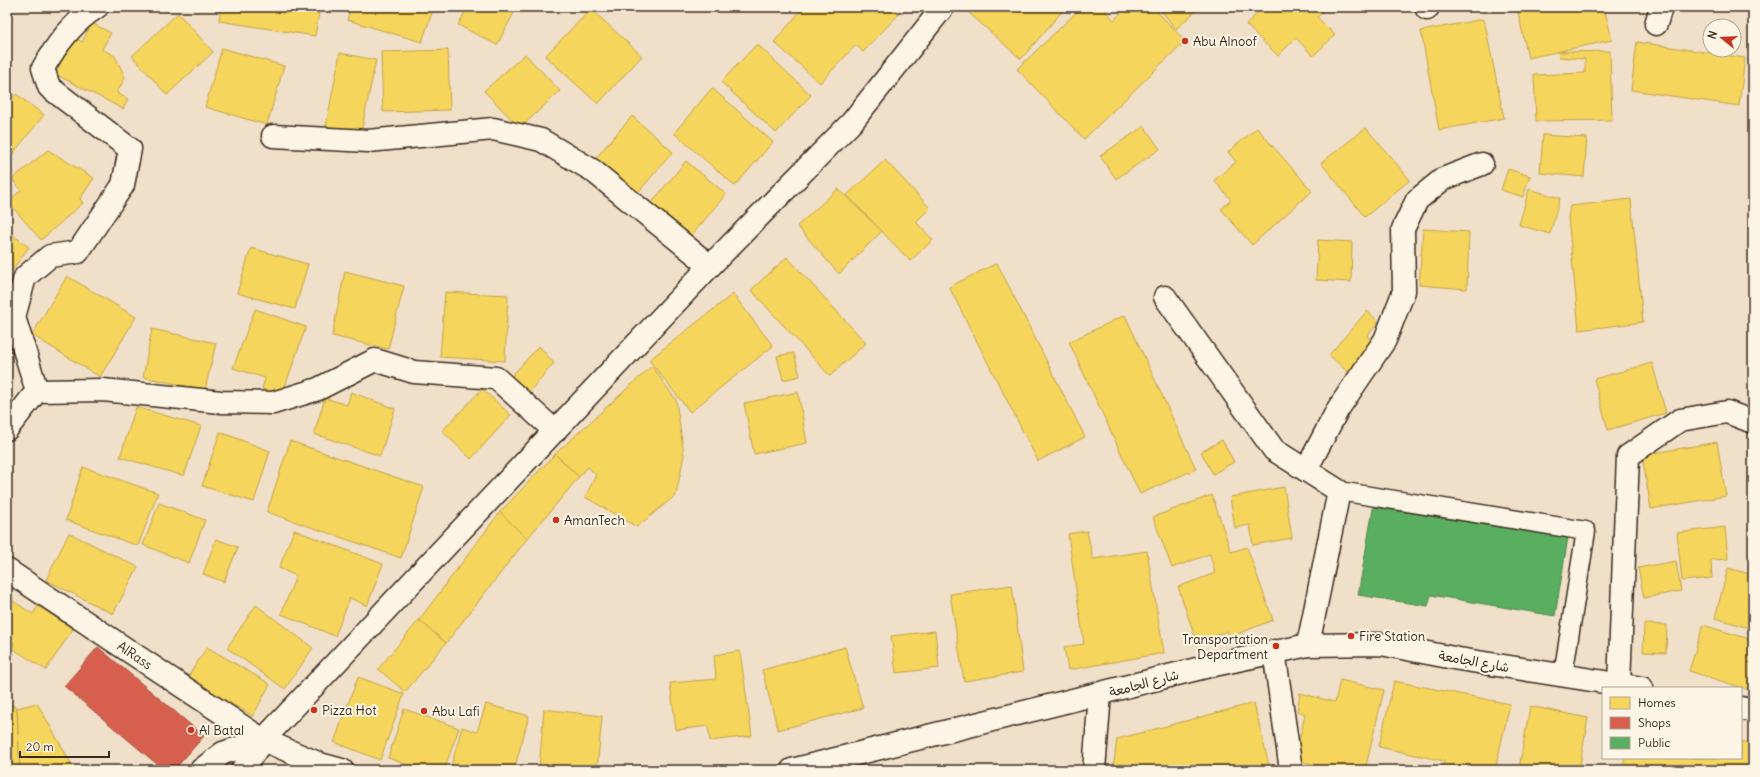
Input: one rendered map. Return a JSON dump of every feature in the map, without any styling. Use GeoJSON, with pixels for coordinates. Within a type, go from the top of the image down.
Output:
{"type":"FeatureCollection","features":[{"type":"Feature","properties":{"kind":"street"},"geometry":{"type":"LineString","coordinates":[[37,391],[14,317],[25,277],[50,256],[78,252],[123,184],[130,149],[49,87],[43,68],[57,45],[83,16],[97,7]]}},
{"type":"Feature","properties":{"kind":"street"},"geometry":{"type":"LineString","coordinates":[[242,770],[263,740],[710,266],[852,122],[942,7]]}},
{"type":"Feature","properties":{"kind":"street"},"geometry":{"type":"LineString","coordinates":[[273,136],[368,141],[494,129],[541,140],[592,170],[710,266]]}},
{"type":"Feature","properties":{"kind":"street"},"geometry":{"type":"LineString","coordinates":[[1306,470],[1338,409],[1385,340],[1404,291],[1403,229],[1418,200],[1443,179],[1482,164]]}},
{"type":"Feature","properties":{"kind":"street"},"geometry":{"type":"LineString","coordinates":[[1165,297],[1274,450],[1339,491],[1308,645]]}},
{"type":"Feature","properties":{"kind":"street"},"geometry":{"type":"LineString","coordinates":[[37,391],[104,390],[221,402],[273,403],[318,389],[375,360],[414,372],[496,378],[555,431]]}},
{"type":"Feature","properties":{"kind":"street"},"geometry":{"type":"LineString","coordinates":[[7,429],[37,391]]}},
{"type":"Feature","properties":{"kind":"street"},"geometry":{"type":"LineString","coordinates":[[1619,684],[1628,456],[1680,420],[1727,412],[1753,422]]}},
{"type":"Feature","properties":{"kind":"street","name":"AlRass"},"geometry":{"type":"LineString","coordinates":[[7,570],[263,740]]}},
{"type":"Feature","properties":{"kind":"street","name":"شارع الجامعة"},"geometry":{"type":"LineString","coordinates":[[792,770],[1205,667],[1274,651],[1308,645],[1381,644],[1459,659],[1636,687]]}},
{"type":"Feature","properties":{"kind":"street"},"geometry":{"type":"LineString","coordinates":[[1274,651],[1291,770]]}},
{"type":"Feature","properties":{"kind":"street"},"geometry":{"type":"LineString","coordinates":[[1094,770],[1100,694]]}},
{"type":"Feature","properties":{"kind":"street"},"geometry":{"type":"LineString","coordinates":[[1742,708],[1753,711]]}},
{"type":"Feature","properties":{"kind":"street"},"geometry":{"type":"LineString","coordinates":[[201,770],[223,753],[263,740],[320,764],[342,770]]}},
{"type":"Feature","properties":{"kind":"lane"},"geometry":{"type":"LineString","coordinates":[[1339,491],[1586,531],[1563,675]]}},
{"type":"Feature","properties":{"kind":"building: Homes"},"geometry":{"type":"Polygon","coordinates":[[[221,7],[320,7],[315,36],[219,21],[221,7]]]}},
{"type":"Feature","properties":{"kind":"building: Homes"},"geometry":{"type":"Polygon","coordinates":[[[351,7],[434,7],[422,42],[347,20],[351,7]]]}},
{"type":"Feature","properties":{"kind":"building: Homes"},"geometry":{"type":"Polygon","coordinates":[[[468,7],[517,7],[497,45],[458,25],[468,7]]]}},
{"type":"Feature","properties":{"kind":"building: Homes"},"geometry":{"type":"Polygon","coordinates":[[[804,7],[891,7],[899,14],[863,52],[856,45],[820,83],[774,42],[804,7]]]}},
{"type":"Feature","properties":{"kind":"building: Homes"},"geometry":{"type":"Polygon","coordinates":[[[974,7],[1066,7],[1021,59],[969,13],[974,7]]]}},
{"type":"Feature","properties":{"kind":"building: Homes"},"geometry":{"type":"Polygon","coordinates":[[[1082,7],[1102,7],[1114,20],[1127,7],[1153,7],[1185,41],[1084,139],[1017,69],[1082,7]]]}},
{"type":"Feature","properties":{"kind":"building: Homes"},"geometry":{"type":"Polygon","coordinates":[[[1158,7],[1200,7],[1176,29],[1158,7]]]}},
{"type":"Feature","properties":{"kind":"building: Homes"},"geometry":{"type":"Polygon","coordinates":[[[1263,7],[1326,7],[1327,8],[1317,17],[1335,35],[1313,56],[1296,38],[1278,56],[1246,25],[1263,7]]]}},
{"type":"Feature","properties":{"kind":"building: Homes"},"geometry":{"type":"Polygon","coordinates":[[[1517,7],[1604,7],[1612,40],[1528,58],[1517,7]]]}},
{"type":"Feature","properties":{"kind":"building: Homes"},"geometry":{"type":"Polygon","coordinates":[[[591,9],[642,56],[598,104],[545,56],[591,9]]]}},
{"type":"Feature","properties":{"kind":"building: Homes"},"geometry":{"type":"Polygon","coordinates":[[[178,13],[213,52],[167,95],[132,56],[178,13]]]}},
{"type":"Feature","properties":{"kind":"building: Homes"},"geometry":{"type":"Polygon","coordinates":[[[1484,19],[1504,118],[1439,130],[1421,31],[1484,19]]]}},
{"type":"Feature","properties":{"kind":"building: Homes"},"geometry":{"type":"Polygon","coordinates":[[[92,23],[111,33],[102,49],[115,56],[125,77],[117,93],[128,99],[123,109],[55,74],[74,37],[82,42],[92,23]]]}},
{"type":"Feature","properties":{"kind":"building: Homes"},"geometry":{"type":"Polygon","coordinates":[[[1637,42],[1702,52],[1702,58],[1745,58],[1739,106],[1631,90],[1637,42]]]}},
{"type":"Feature","properties":{"kind":"building: Homes"},"geometry":{"type":"Polygon","coordinates":[[[757,44],[811,95],[776,133],[721,82],[757,44]]]}},
{"type":"Feature","properties":{"kind":"building: Homes"},"geometry":{"type":"Polygon","coordinates":[[[222,48],[284,66],[267,125],[205,107],[222,48]]]}},
{"type":"Feature","properties":{"kind":"building: Homes"},"geometry":{"type":"Polygon","coordinates":[[[448,50],[450,110],[383,112],[381,52],[448,50]]]}},
{"type":"Feature","properties":{"kind":"building: Homes"},"geometry":{"type":"Polygon","coordinates":[[[1610,51],[1612,120],[1536,121],[1534,75],[1585,73],[1585,59],[1559,57],[1558,52],[1610,51]]]}},
{"type":"Feature","properties":{"kind":"building: Homes"},"geometry":{"type":"Polygon","coordinates":[[[340,53],[376,60],[360,138],[325,131],[340,53]]]}},
{"type":"Feature","properties":{"kind":"building: Homes"},"geometry":{"type":"Polygon","coordinates":[[[525,54],[560,91],[520,128],[484,91],[525,54]]]}},
{"type":"Feature","properties":{"kind":"building: Homes"},"geometry":{"type":"Polygon","coordinates":[[[712,88],[773,142],[735,186],[674,133],[712,88]]]}},
{"type":"Feature","properties":{"kind":"building: Homes"},"geometry":{"type":"Polygon","coordinates":[[[16,94],[44,115],[7,161],[7,100],[9,102],[16,94]]]}},
{"type":"Feature","properties":{"kind":"building: Homes"},"geometry":{"type":"Polygon","coordinates":[[[632,116],[673,152],[634,197],[594,160],[632,116]]]}},
{"type":"Feature","properties":{"kind":"building: Homes"},"geometry":{"type":"Polygon","coordinates":[[[1144,126],[1160,149],[1116,179],[1100,156],[1144,126]]]}},
{"type":"Feature","properties":{"kind":"building: Homes"},"geometry":{"type":"Polygon","coordinates":[[[1257,128],[1312,191],[1252,245],[1221,209],[1231,200],[1214,180],[1236,162],[1228,152],[1257,128]]]}},
{"type":"Feature","properties":{"kind":"building: Homes"},"geometry":{"type":"Polygon","coordinates":[[[1366,128],[1410,180],[1365,217],[1321,163],[1366,128]]]}},
{"type":"Feature","properties":{"kind":"building: Homes"},"geometry":{"type":"Polygon","coordinates":[[[1543,135],[1587,138],[1584,177],[1540,173],[1543,135]]]}},
{"type":"Feature","properties":{"kind":"building: Homes"},"geometry":{"type":"Polygon","coordinates":[[[48,150],[94,178],[80,199],[83,203],[41,240],[8,202],[21,190],[12,179],[48,150]]]}},
{"type":"Feature","properties":{"kind":"building: Homes"},"geometry":{"type":"Polygon","coordinates":[[[885,160],[930,208],[916,222],[933,240],[910,261],[847,195],[885,160]]]}},
{"type":"Feature","properties":{"kind":"building: Homes"},"geometry":{"type":"Polygon","coordinates":[[[686,161],[726,194],[687,241],[647,208],[686,161]]]}},
{"type":"Feature","properties":{"kind":"building: Homes"},"geometry":{"type":"Polygon","coordinates":[[[1508,169],[1530,176],[1523,197],[1501,190],[1508,169]]]}},
{"type":"Feature","properties":{"kind":"building: Homes"},"geometry":{"type":"Polygon","coordinates":[[[838,189],[882,231],[839,274],[797,226],[838,189]]]}},
{"type":"Feature","properties":{"kind":"building: Homes"},"geometry":{"type":"Polygon","coordinates":[[[1529,189],[1560,198],[1550,234],[1519,225],[1529,189]]]}},
{"type":"Feature","properties":{"kind":"building: Homes"},"geometry":{"type":"Polygon","coordinates":[[[1631,199],[1643,322],[1579,330],[1568,217],[1570,206],[1631,199]]]}},
{"type":"Feature","properties":{"kind":"building: Homes"},"geometry":{"type":"Polygon","coordinates":[[[1423,229],[1469,232],[1467,289],[1419,285],[1423,229]]]}},
{"type":"Feature","properties":{"kind":"building: Homes"},"geometry":{"type":"Polygon","coordinates":[[[7,231],[29,247],[7,277],[7,231]]]}},
{"type":"Feature","properties":{"kind":"building: Homes"},"geometry":{"type":"Polygon","coordinates":[[[1318,240],[1352,242],[1351,282],[1316,280],[1318,240]]]}},
{"type":"Feature","properties":{"kind":"building: Homes"},"geometry":{"type":"Polygon","coordinates":[[[251,248],[308,264],[295,309],[237,293],[251,248]]]}},
{"type":"Feature","properties":{"kind":"building: Homes"},"geometry":{"type":"Polygon","coordinates":[[[787,257],[866,343],[830,376],[751,290],[787,257]]]}},
{"type":"Feature","properties":{"kind":"building: Homes"},"geometry":{"type":"Polygon","coordinates":[[[997,263],[1085,437],[1038,461],[949,287],[997,263]]]}},
{"type":"Feature","properties":{"kind":"building: Homes"},"geometry":{"type":"Polygon","coordinates":[[[345,271],[404,286],[388,349],[332,336],[345,271]]]}},
{"type":"Feature","properties":{"kind":"building: Homes"},"geometry":{"type":"Polygon","coordinates":[[[67,276],[136,317],[100,377],[32,335],[67,276]]]}},
{"type":"Feature","properties":{"kind":"building: Homes"},"geometry":{"type":"Polygon","coordinates":[[[445,292],[508,295],[505,361],[440,357],[445,292]]]}},
{"type":"Feature","properties":{"kind":"building: Homes"},"geometry":{"type":"Polygon","coordinates":[[[733,294],[773,346],[690,412],[649,360],[733,294]]]}},
{"type":"Feature","properties":{"kind":"building: Homes"},"geometry":{"type":"Polygon","coordinates":[[[255,309],[306,327],[282,395],[262,389],[265,378],[233,368],[255,309]]]}},
{"type":"Feature","properties":{"kind":"building: Homes"},"geometry":{"type":"Polygon","coordinates":[[[1367,311],[1379,322],[1367,336],[1378,345],[1351,375],[1329,355],[1367,311]]]}},
{"type":"Feature","properties":{"kind":"building: Homes"},"geometry":{"type":"Polygon","coordinates":[[[1125,315],[1196,469],[1140,494],[1069,342],[1125,315]]]}},
{"type":"Feature","properties":{"kind":"building: Homes"},"geometry":{"type":"Polygon","coordinates":[[[152,329],[216,343],[205,390],[143,377],[152,329]]]}},
{"type":"Feature","properties":{"kind":"building: Homes"},"geometry":{"type":"Polygon","coordinates":[[[539,346],[554,363],[524,398],[505,383],[539,346]]]}},
{"type":"Feature","properties":{"kind":"building: Homes"},"geometry":{"type":"Polygon","coordinates":[[[794,353],[800,376],[783,380],[777,356],[794,353]]]}},
{"type":"Feature","properties":{"kind":"building: Homes"},"geometry":{"type":"Polygon","coordinates":[[[1652,363],[1666,413],[1608,430],[1594,379],[1652,363]]]}},
{"type":"Feature","properties":{"kind":"building: Homes"},"geometry":{"type":"Polygon","coordinates":[[[652,366],[676,400],[684,455],[676,495],[637,527],[585,497],[596,475],[588,467],[579,477],[555,454],[652,366]]]}},
{"type":"Feature","properties":{"kind":"building: Homes"},"geometry":{"type":"Polygon","coordinates":[[[482,389],[511,415],[471,459],[442,431],[482,389]]]}},
{"type":"Feature","properties":{"kind":"building: Homes"},"geometry":{"type":"Polygon","coordinates":[[[351,392],[395,409],[380,456],[314,434],[325,398],[347,405],[351,392]]]}},
{"type":"Feature","properties":{"kind":"building: Homes"},"geometry":{"type":"Polygon","coordinates":[[[798,392],[807,443],[754,454],[744,403],[798,392]]]}},
{"type":"Feature","properties":{"kind":"building: Homes"},"geometry":{"type":"Polygon","coordinates":[[[136,407],[201,426],[184,476],[120,457],[136,407]]]}},
{"type":"Feature","properties":{"kind":"building: Homes"},"geometry":{"type":"Polygon","coordinates":[[[220,432],[270,451],[254,502],[202,486],[220,432]]]}},
{"type":"Feature","properties":{"kind":"building: Homes"},"geometry":{"type":"Polygon","coordinates":[[[1222,440],[1234,462],[1213,474],[1201,452],[1222,440]]]}},
{"type":"Feature","properties":{"kind":"building: Homes"},"geometry":{"type":"Polygon","coordinates":[[[290,441],[424,487],[401,558],[267,512],[290,441]]]}},
{"type":"Feature","properties":{"kind":"building: Homes"},"geometry":{"type":"Polygon","coordinates":[[[1717,442],[1726,496],[1651,509],[1642,455],[1717,442]]]}},
{"type":"Feature","properties":{"kind":"building: Homes"},"geometry":{"type":"Polygon","coordinates":[[[555,454],[579,477],[527,539],[500,512],[555,454]]]}},
{"type":"Feature","properties":{"kind":"building: Homes"},"geometry":{"type":"Polygon","coordinates":[[[83,467],[158,493],[138,546],[66,520],[83,467]]]}},
{"type":"Feature","properties":{"kind":"building: Homes"},"geometry":{"type":"Polygon","coordinates":[[[1284,487],[1292,538],[1253,545],[1250,525],[1235,528],[1230,497],[1284,487]]]}},
{"type":"Feature","properties":{"kind":"building: Homes"},"geometry":{"type":"Polygon","coordinates":[[[1212,495],[1231,552],[1247,547],[1273,620],[1230,637],[1227,631],[1197,643],[1178,587],[1215,573],[1210,554],[1172,568],[1153,517],[1212,495]]]}},
{"type":"Feature","properties":{"kind":"building: Homes"},"geometry":{"type":"Polygon","coordinates":[[[159,503],[205,520],[189,563],[143,545],[159,503]]]}},
{"type":"Feature","properties":{"kind":"building: Homes"},"geometry":{"type":"Polygon","coordinates":[[[500,512],[527,539],[446,643],[419,620],[500,512]]]}},
{"type":"Feature","properties":{"kind":"building: Homes"},"geometry":{"type":"Polygon","coordinates":[[[1725,527],[1728,559],[1711,560],[1712,578],[1682,581],[1677,533],[1725,527]]]}},
{"type":"Feature","properties":{"kind":"building: Homes"},"geometry":{"type":"Polygon","coordinates":[[[294,530],[383,564],[367,606],[350,598],[335,636],[281,614],[296,576],[279,568],[294,530]]]}},
{"type":"Feature","properties":{"kind":"building: Homes"},"geometry":{"type":"Polygon","coordinates":[[[1087,531],[1093,559],[1147,551],[1164,653],[1068,670],[1064,647],[1084,644],[1068,534],[1087,531]]]}},
{"type":"Feature","properties":{"kind":"building: Homes"},"geometry":{"type":"Polygon","coordinates":[[[69,533],[138,567],[113,614],[46,580],[69,533]]]}},
{"type":"Feature","properties":{"kind":"building: Homes"},"geometry":{"type":"Polygon","coordinates":[[[216,539],[238,547],[224,582],[203,574],[216,539]]]}},
{"type":"Feature","properties":{"kind":"building: Homes"},"geometry":{"type":"Polygon","coordinates":[[[1676,561],[1681,591],[1644,598],[1638,568],[1676,561]]]}},
{"type":"Feature","properties":{"kind":"building: Homes"},"geometry":{"type":"Polygon","coordinates":[[[1728,568],[1753,575],[1753,629],[1715,618],[1728,568]]]}},
{"type":"Feature","properties":{"kind":"building: Homes"},"geometry":{"type":"Polygon","coordinates":[[[1012,585],[1023,672],[964,681],[950,594],[1012,585]]]}},
{"type":"Feature","properties":{"kind":"building: Homes"},"geometry":{"type":"Polygon","coordinates":[[[7,597],[33,614],[38,606],[73,629],[46,670],[12,648],[14,643],[7,639],[7,597]]]}},
{"type":"Feature","properties":{"kind":"building: Homes"},"geometry":{"type":"Polygon","coordinates":[[[256,605],[313,648],[285,689],[227,648],[256,605]]]}},
{"type":"Feature","properties":{"kind":"building: Homes"},"geometry":{"type":"Polygon","coordinates":[[[419,620],[446,643],[405,692],[378,669],[419,620]]]}},
{"type":"Feature","properties":{"kind":"building: Homes"},"geometry":{"type":"Polygon","coordinates":[[[1644,624],[1667,625],[1666,653],[1643,652],[1644,624]]]}},
{"type":"Feature","properties":{"kind":"building: Homes"},"geometry":{"type":"Polygon","coordinates":[[[1703,625],[1753,640],[1753,691],[1689,671],[1703,625]]]}},
{"type":"Feature","properties":{"kind":"building: Homes"},"geometry":{"type":"Polygon","coordinates":[[[935,631],[939,668],[896,673],[891,636],[935,631]]]}},
{"type":"Feature","properties":{"kind":"building: Homes"},"geometry":{"type":"Polygon","coordinates":[[[207,647],[270,684],[253,716],[187,678],[207,647]]]}},
{"type":"Feature","properties":{"kind":"building: Homes"},"geometry":{"type":"Polygon","coordinates":[[[845,647],[863,708],[778,730],[762,670],[845,647]]]}},
{"type":"Feature","properties":{"kind":"building: Homes"},"geometry":{"type":"Polygon","coordinates":[[[740,651],[752,736],[710,741],[708,726],[676,730],[670,683],[716,679],[714,655],[740,651]]]}},
{"type":"Feature","properties":{"kind":"building: Homes"},"geometry":{"type":"Polygon","coordinates":[[[358,677],[404,694],[380,760],[334,742],[358,677]]]}},
{"type":"Feature","properties":{"kind":"building: Homes"},"geometry":{"type":"Polygon","coordinates":[[[1340,680],[1384,690],[1365,770],[1339,770],[1295,760],[1305,714],[1297,711],[1300,693],[1335,702],[1340,680]]]}},
{"type":"Feature","properties":{"kind":"building: Homes"},"geometry":{"type":"Polygon","coordinates":[[[1394,681],[1510,704],[1495,770],[1441,770],[1444,761],[1379,747],[1394,681]]]}},
{"type":"Feature","properties":{"kind":"building: Homes"},"geometry":{"type":"Polygon","coordinates":[[[7,703],[17,708],[20,770],[7,770],[7,703]]]}},
{"type":"Feature","properties":{"kind":"building: Homes"},"geometry":{"type":"Polygon","coordinates":[[[37,703],[75,770],[20,770],[17,708],[37,703]]]}},
{"type":"Feature","properties":{"kind":"building: Homes"},"geometry":{"type":"Polygon","coordinates":[[[1254,703],[1270,770],[1113,770],[1117,739],[1254,703]]]}},
{"type":"Feature","properties":{"kind":"building: Homes"},"geometry":{"type":"Polygon","coordinates":[[[486,704],[529,716],[514,770],[450,770],[462,727],[477,732],[486,704]]]}},
{"type":"Feature","properties":{"kind":"building: Homes"},"geometry":{"type":"Polygon","coordinates":[[[1530,706],[1588,718],[1579,770],[1519,769],[1530,706]]]}},
{"type":"Feature","properties":{"kind":"building: Homes"},"geometry":{"type":"Polygon","coordinates":[[[404,709],[459,728],[444,770],[422,770],[388,758],[404,709]]]}},
{"type":"Feature","properties":{"kind":"building: Homes"},"geometry":{"type":"Polygon","coordinates":[[[544,709],[602,716],[597,770],[539,770],[544,709]]]}},
{"type":"Feature","properties":{"kind":"building: Homes"},"geometry":{"type":"Polygon","coordinates":[[[1742,741],[1753,744],[1753,770],[1622,770],[1625,759],[1742,759],[1742,741]]]}},
{"type":"Feature","properties":{"kind":"building: Shops"},"geometry":{"type":"Polygon","coordinates":[[[98,647],[204,736],[174,770],[164,770],[64,686],[98,647]]]}},
{"type":"Feature","properties":{"kind":"building: Shops"},"geometry":{"type":"Polygon","coordinates":[[[1031,767],[1031,770],[975,770],[1031,767]]]}},
{"type":"Feature","properties":{"kind":"building: Public"},"geometry":{"type":"Polygon","coordinates":[[[1374,503],[1568,538],[1555,616],[1431,595],[1428,606],[1358,595],[1374,503]]]}},
{"type":"Feature","properties":{"kind":"place","name":"Abu Alnoof"},"geometry":{"type":"Point","coordinates":[1185,41]}},
{"type":"Feature","properties":{"kind":"place","name":"AmanTech"},"geometry":{"type":"Point","coordinates":[556,520]}},
{"type":"Feature","properties":{"kind":"place","name":"Fire Station"},"geometry":{"type":"Point","coordinates":[1351,636]}},
{"type":"Feature","properties":{"kind":"place","name":"Transportation Department"},"geometry":{"type":"Point","coordinates":[1276,646]}},
{"type":"Feature","properties":{"kind":"place","name":"Pizza Hot"},"geometry":{"type":"Point","coordinates":[314,710]}},
{"type":"Feature","properties":{"kind":"place","name":"Abu Lafi"},"geometry":{"type":"Point","coordinates":[424,711]}},
{"type":"Feature","properties":{"kind":"place","name":"Al Batal"},"geometry":{"type":"Point","coordinates":[191,730]}}]}
